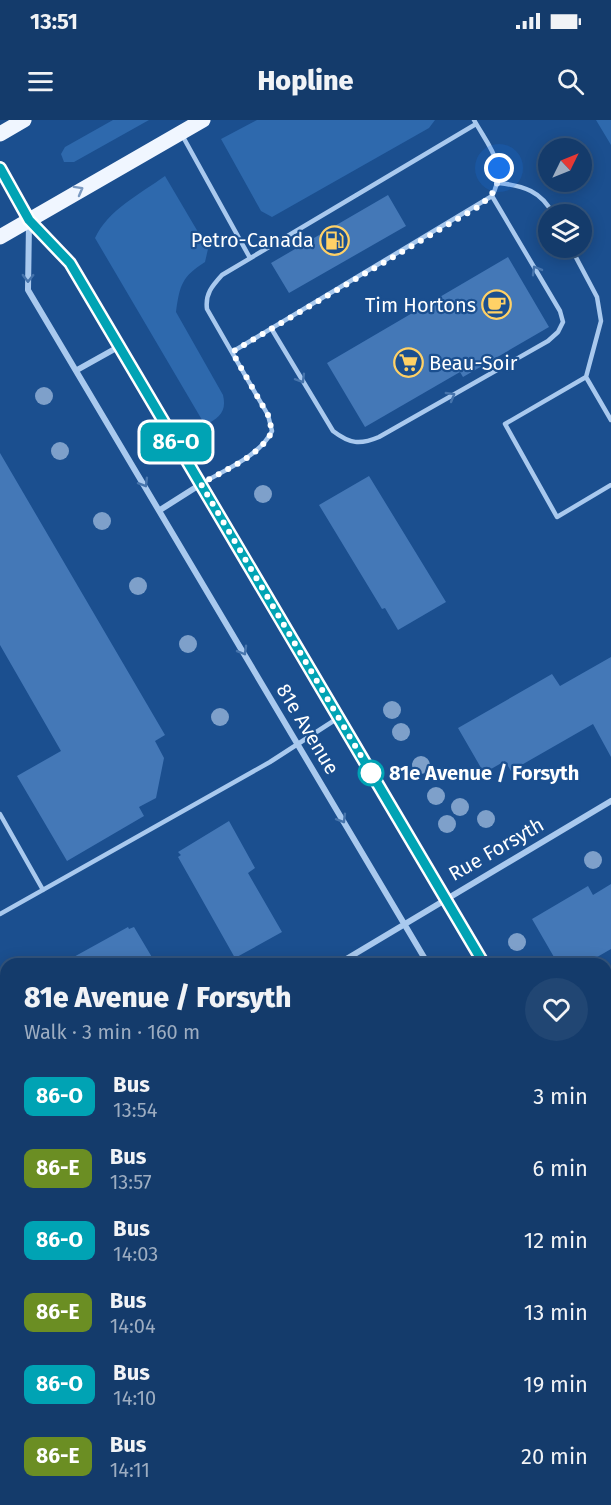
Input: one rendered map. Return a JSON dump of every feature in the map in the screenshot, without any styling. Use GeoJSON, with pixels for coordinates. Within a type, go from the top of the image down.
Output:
{"type":"FeatureCollection","features":[{"type":"Feature","properties":{"kind":"main road"},"geometry":{"type":"LineString","coordinates":[[0,134],[24,120]]}},
{"type":"Feature","properties":{"kind":"main road"},"geometry":{"type":"LineString","coordinates":[[0,237],[203,120]]}},
{"type":"Feature","properties":{"kind":"street","name":"81e Avenue"},"geometry":{"type":"LineString","coordinates":[[0,168],[29,220],[70,263],[480,958]]}},
{"type":"Feature","properties":{"kind":"street","name":"81e Avenue"},"geometry":{"type":"LineString","coordinates":[[29,220],[28,290],[424,958]]}},
{"type":"Feature","properties":{"kind":"street"},"geometry":{"type":"LineString","coordinates":[[77,370],[120,346]]}},
{"type":"Feature","properties":{"kind":"street"},"geometry":{"type":"LineString","coordinates":[[160,510],[201,484]]}},
{"type":"Feature","properties":{"kind":"street","name":"Rue Forsyth"},"geometry":{"type":"LineString","coordinates":[[348,958],[611,801]]}},
{"type":"Feature","properties":{"kind":"lane"},"geometry":{"type":"LineString","coordinates":[[201,484],[255,451],[267,442],[272,431],[268,415],[207,309],[206,300],[211,287],[222,275],[475,122],[495,155],[499,168],[499,183],[492,196],[232,352]]}},
{"type":"Feature","properties":{"kind":"lane"},"geometry":{"type":"LineString","coordinates":[[180,133],[250,258]]}},
{"type":"Feature","properties":{"kind":"lane"},"geometry":{"type":"LineString","coordinates":[[499,183],[522,186],[536,192],[545,204]]}},
{"type":"Feature","properties":{"kind":"lane"},"geometry":{"type":"LineString","coordinates":[[271,328],[333,431],[346,441],[362,444],[380,437],[548,341],[558,332],[563,322],[560,310],[492,196]]}},
{"type":"Feature","properties":{"kind":"lane"},"geometry":{"type":"LineString","coordinates":[[576,258],[597,297],[601,321],[586,377],[505,424],[557,517],[611,485]]}},
{"type":"Feature","properties":{"kind":"lane"},"geometry":{"type":"LineString","coordinates":[[586,377],[611,420]]}},
{"type":"Feature","properties":{"kind":"lane"},"geometry":{"type":"LineString","coordinates":[[0,914],[270,762],[338,718]]}},
{"type":"Feature","properties":{"kind":"lane"},"geometry":{"type":"LineString","coordinates":[[0,814],[44,890]]}},
{"type":"Feature","properties":{"kind":"shaded area"},"geometry":{"type":"Polygon","coordinates":[[[113,120],[149,120],[74,162],[64,162],[61,154],[65,147],[113,120]]]}},
{"type":"Feature","properties":{"kind":"shaded area"},"geometry":{"type":"Polygon","coordinates":[[[257,120],[435,120],[429,128],[272,217],[261,211],[221,139],[257,120]]]}},
{"type":"Feature","properties":{"kind":"shaded area"},"geometry":{"type":"Polygon","coordinates":[[[596,120],[611,120],[611,145],[596,120]]]}},
{"type":"Feature","properties":{"kind":"shaded area"},"geometry":{"type":"Polygon","coordinates":[[[165,176],[208,249],[205,262],[191,272],[183,282],[176,312],[223,395],[224,406],[221,414],[205,425],[95,238],[116,211],[165,176]]]}},
{"type":"Feature","properties":{"kind":"building"},"geometry":{"type":"Polygon","coordinates":[[[388,195],[406,226],[289,293],[271,263],[388,195]]]}},
{"type":"Feature","properties":{"kind":"building"},"geometry":{"type":"Polygon","coordinates":[[[508,257],[549,327],[463,377],[460,372],[365,427],[327,363],[508,257]]]}},
{"type":"Feature","properties":{"kind":"building"},"geometry":{"type":"Polygon","coordinates":[[[0,453],[165,735],[155,741],[164,758],[156,798],[139,807],[144,816],[67,861],[17,776],[61,751],[0,645],[0,453]]]}},
{"type":"Feature","properties":{"kind":"building"},"geometry":{"type":"Polygon","coordinates":[[[369,476],[446,602],[398,630],[385,608],[382,609],[319,505],[369,476]]]}},
{"type":"Feature","properties":{"kind":"building"},"geometry":{"type":"Polygon","coordinates":[[[611,657],[611,757],[593,724],[511,771],[505,761],[484,773],[458,728],[552,674],[560,686],[611,657]]]}},
{"type":"Feature","properties":{"kind":"building"},"geometry":{"type":"Polygon","coordinates":[[[229,821],[255,868],[248,873],[282,932],[235,958],[178,857],[181,855],[178,852],[229,821]]]}},
{"type":"Feature","properties":{"kind":"building"},"geometry":{"type":"Polygon","coordinates":[[[611,884],[611,949],[595,958],[555,958],[532,919],[588,886],[593,895],[611,884]]]}},
{"type":"Feature","properties":{"kind":"building"},"geometry":{"type":"Polygon","coordinates":[[[128,927],[129,929],[134,927],[152,958],[72,958],[128,927]]]}},
{"type":"Feature","properties":{"kind":"bus line","name":"86-O"},"geometry":{"type":"LineString","coordinates":[[0,168],[29,220],[70,263],[480,958]]}},
{"type":"Feature","properties":{"kind":"place","name":"Petro-Canada"},"geometry":{"type":"Point","coordinates":[335,240]}},
{"type":"Feature","properties":{"kind":"place","name":"Tim Hortons"},"geometry":{"type":"Point","coordinates":[497,305]}},
{"type":"Feature","properties":{"kind":"place","name":"Beau-Soir"},"geometry":{"type":"Point","coordinates":[408,363]}},
{"type":"Feature","properties":{"kind":"place","name":"81e Avenue / Forsyth"},"geometry":{"type":"Point","coordinates":[371,773]}},
{"type":"Feature","properties":{"kind":"route"},"geometry":{"type":"LineString","coordinates":[[371,773],[374,778],[201,484],[255,451],[267,442],[272,431],[268,415],[232,352],[478,207],[492,196],[499,183],[499,168]]}}]}
